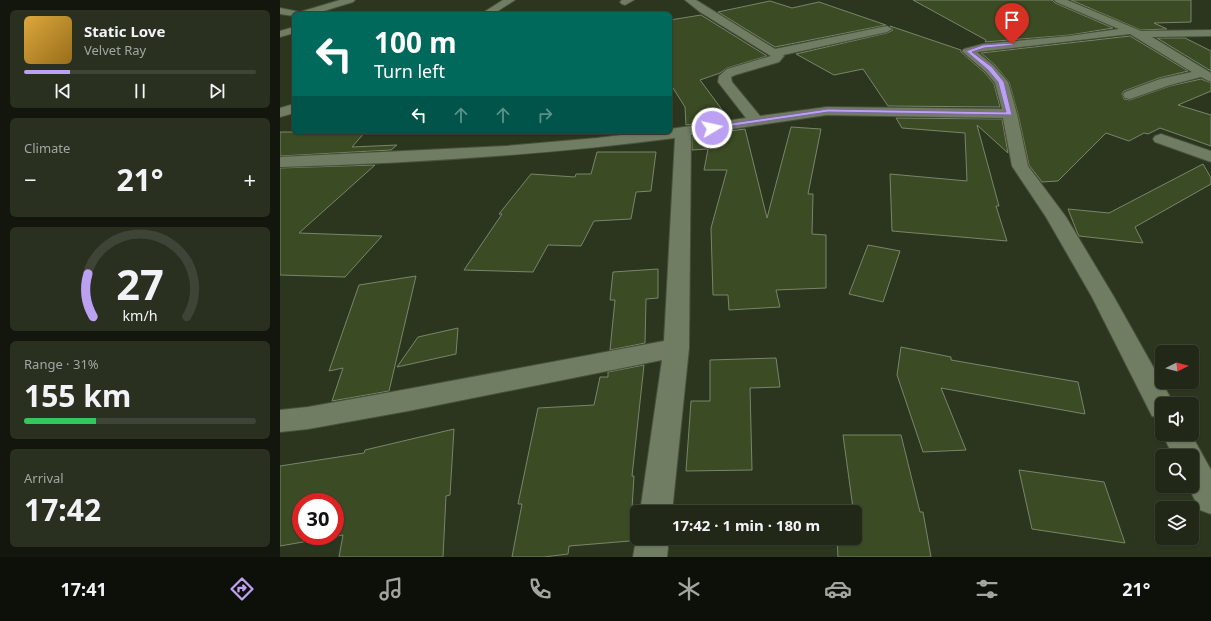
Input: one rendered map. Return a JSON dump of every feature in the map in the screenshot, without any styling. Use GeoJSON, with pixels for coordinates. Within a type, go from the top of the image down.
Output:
{"type":"FeatureCollection","features":[{"type":"Feature","properties":{"kind":"street"},"geometry":{"type":"LineString","coordinates":[[311,12],[350,0]]}},
{"type":"Feature","properties":{"kind":"street"},"geometry":{"type":"LineString","coordinates":[[489,12],[510,0]]}},
{"type":"Feature","properties":{"kind":"street"},"geometry":{"type":"LineString","coordinates":[[690,0],[702,10],[778,56],[775,60],[732,72],[725,76],[725,82],[756,121]]}},
{"type":"Feature","properties":{"kind":"street"},"geometry":{"type":"LineString","coordinates":[[1059,0],[1134,32],[1206,75]]}},
{"type":"Feature","properties":{"kind":"street"},"geometry":{"type":"LineString","coordinates":[[280,11],[292,13]]}},
{"type":"Feature","properties":{"kind":"street"},"geometry":{"type":"LineString","coordinates":[[775,53],[887,29]]}},
{"type":"Feature","properties":{"kind":"street"},"geometry":{"type":"LineString","coordinates":[[280,34],[292,31]]}},
{"type":"Feature","properties":{"kind":"street"},"geometry":{"type":"LineString","coordinates":[[1156,397],[1103,297],[1056,217],[1020,166],[1010,114],[1001,82],[990,68],[968,51],[983,47],[1134,32],[1211,32]]}},
{"type":"Feature","properties":{"kind":"street"},"geometry":{"type":"LineString","coordinates":[[1130,95],[1165,82],[1206,75]]}},
{"type":"Feature","properties":{"kind":"street"},"geometry":{"type":"LineString","coordinates":[[280,113],[292,109]]}},
{"type":"Feature","properties":{"kind":"street"},"geometry":{"type":"LineString","coordinates":[[672,133],[828,111],[1010,114]]}},
{"type":"Feature","properties":{"kind":"street"},"geometry":{"type":"LineString","coordinates":[[657,505],[676,348],[683,132]]}},
{"type":"Feature","properties":{"kind":"street"},"geometry":{"type":"LineString","coordinates":[[280,162],[506,151],[597,143],[667,134]]}},
{"type":"Feature","properties":{"kind":"street"},"geometry":{"type":"LineString","coordinates":[[1161,139],[1211,158]]}},
{"type":"Feature","properties":{"kind":"street"},"geometry":{"type":"LineString","coordinates":[[280,421],[308,418],[408,400],[676,348]]}},
{"type":"Feature","properties":{"kind":"street"},"geometry":{"type":"LineString","coordinates":[[1199,477],[1211,500]]}},
{"type":"Feature","properties":{"kind":"street"},"geometry":{"type":"LineString","coordinates":[[650,557],[651,545]]}},
{"type":"Feature","properties":{"kind":"building"},"geometry":{"type":"Polygon","coordinates":[[[913,0],[1052,0],[1055,3],[1113,28],[1070,35],[985,42],[986,40],[913,0]]]}},
{"type":"Feature","properties":{"kind":"building"},"geometry":{"type":"Polygon","coordinates":[[[1071,0],[1191,0],[1191,22],[1154,23],[1167,29],[1141,30],[1071,0]]]}},
{"type":"Feature","properties":{"kind":"building"},"geometry":{"type":"Polygon","coordinates":[[[770,1],[792,8],[819,2],[886,25],[775,47],[718,12],[770,1]]]}},
{"type":"Feature","properties":{"kind":"building"},"geometry":{"type":"Polygon","coordinates":[[[701,15],[767,56],[727,68],[720,73],[700,80],[729,119],[686,125],[685,107],[672,88],[672,20],[701,15]]]}},
{"type":"Feature","properties":{"kind":"building"},"geometry":{"type":"Polygon","coordinates":[[[890,26],[961,50],[961,52],[985,73],[994,84],[1000,107],[888,106],[863,69],[834,75],[796,54],[887,33],[893,30],[890,26]]]}},
{"type":"Feature","properties":{"kind":"building"},"geometry":{"type":"Polygon","coordinates":[[[1130,36],[1188,71],[1159,78],[1124,91],[1122,94],[1124,99],[1130,100],[1170,86],[1201,79],[1211,83],[1211,91],[1178,105],[1211,115],[1211,146],[1160,128],[1148,134],[1144,133],[1129,141],[1106,133],[1058,181],[1042,182],[1029,165],[1018,114],[1009,82],[995,65],[981,53],[1130,36]]]}},
{"type":"Feature","properties":{"kind":"building"},"geometry":{"type":"Polygon","coordinates":[[[1157,38],[1185,38],[1211,51],[1211,71],[1157,38]]]}},
{"type":"Feature","properties":{"kind":"building"},"geometry":{"type":"Polygon","coordinates":[[[896,118],[1002,119],[1008,153],[977,125],[999,206],[996,206],[1007,241],[892,231],[890,174],[967,181],[965,133],[902,128],[896,118]]]}},
{"type":"Feature","properties":{"kind":"building"},"geometry":{"type":"Polygon","coordinates":[[[791,127],[821,129],[808,194],[813,194],[812,234],[826,235],[826,288],[776,290],[780,307],[729,310],[728,295],[713,295],[711,228],[727,170],[704,170],[708,149],[692,150],[692,136],[745,129],[767,218],[791,127]]]}},
{"type":"Feature","properties":{"kind":"building"},"geometry":{"type":"Polygon","coordinates":[[[280,132],[292,132],[292,134],[363,134],[352,147],[397,145],[391,150],[280,156],[280,132]]]}},
{"type":"Feature","properties":{"kind":"building"},"geometry":{"type":"Polygon","coordinates":[[[597,152],[656,152],[651,191],[636,192],[631,219],[594,221],[581,246],[548,245],[533,272],[464,270],[502,214],[499,214],[531,174],[575,177],[576,174],[591,174],[597,152]]]}},
{"type":"Feature","properties":{"kind":"building"},"geometry":{"type":"Polygon","coordinates":[[[1203,164],[1211,178],[1211,184],[1135,227],[1143,243],[1079,236],[1068,209],[1109,213],[1203,164]]]}},
{"type":"Feature","properties":{"kind":"building"},"geometry":{"type":"Polygon","coordinates":[[[375,165],[299,233],[382,236],[345,277],[280,275],[280,168],[375,165]]]}},
{"type":"Feature","properties":{"kind":"building"},"geometry":{"type":"Polygon","coordinates":[[[868,245],[900,251],[883,302],[849,294],[868,245]]]}},
{"type":"Feature","properties":{"kind":"building"},"geometry":{"type":"Polygon","coordinates":[[[658,269],[658,298],[646,299],[645,343],[610,350],[615,300],[610,300],[613,272],[658,269]]]}},
{"type":"Feature","properties":{"kind":"building"},"geometry":{"type":"Polygon","coordinates":[[[416,276],[389,391],[332,401],[343,368],[329,371],[359,285],[416,276]]]}},
{"type":"Feature","properties":{"kind":"building"},"geometry":{"type":"Polygon","coordinates":[[[458,328],[456,354],[397,367],[418,337],[458,328]]]}},
{"type":"Feature","properties":{"kind":"building"},"geometry":{"type":"Polygon","coordinates":[[[901,347],[951,357],[951,360],[1078,382],[1085,414],[941,388],[966,450],[923,452],[897,375],[901,347]]]}},
{"type":"Feature","properties":{"kind":"building"},"geometry":{"type":"Polygon","coordinates":[[[776,358],[780,387],[750,388],[752,470],[686,471],[691,401],[710,401],[710,360],[776,358]]]}},
{"type":"Feature","properties":{"kind":"building"},"geometry":{"type":"Polygon","coordinates":[[[644,365],[632,476],[634,476],[632,505],[630,505],[630,541],[569,546],[568,554],[544,557],[512,557],[522,504],[518,504],[538,408],[594,405],[600,377],[608,377],[608,372],[644,365]]]}},
{"type":"Feature","properties":{"kind":"building"},"geometry":{"type":"Polygon","coordinates":[[[454,429],[450,495],[446,496],[443,557],[339,557],[341,545],[344,545],[344,493],[292,493],[292,544],[280,546],[280,466],[364,453],[365,450],[454,429]]]}},
{"type":"Feature","properties":{"kind":"building"},"geometry":{"type":"Polygon","coordinates":[[[843,435],[901,435],[920,512],[923,512],[931,557],[838,557],[837,545],[862,545],[862,505],[853,505],[843,435]]]}},
{"type":"Feature","properties":{"kind":"building"},"geometry":{"type":"Polygon","coordinates":[[[1019,470],[1104,482],[1125,543],[1032,529],[1019,470]]]}},
{"type":"Feature","properties":{"kind":"route"},"geometry":{"type":"LineString","coordinates":[[712,128],[828,111],[919,111],[1010,114],[1001,82],[990,68],[968,51],[983,47],[1012,44]]}}]}
